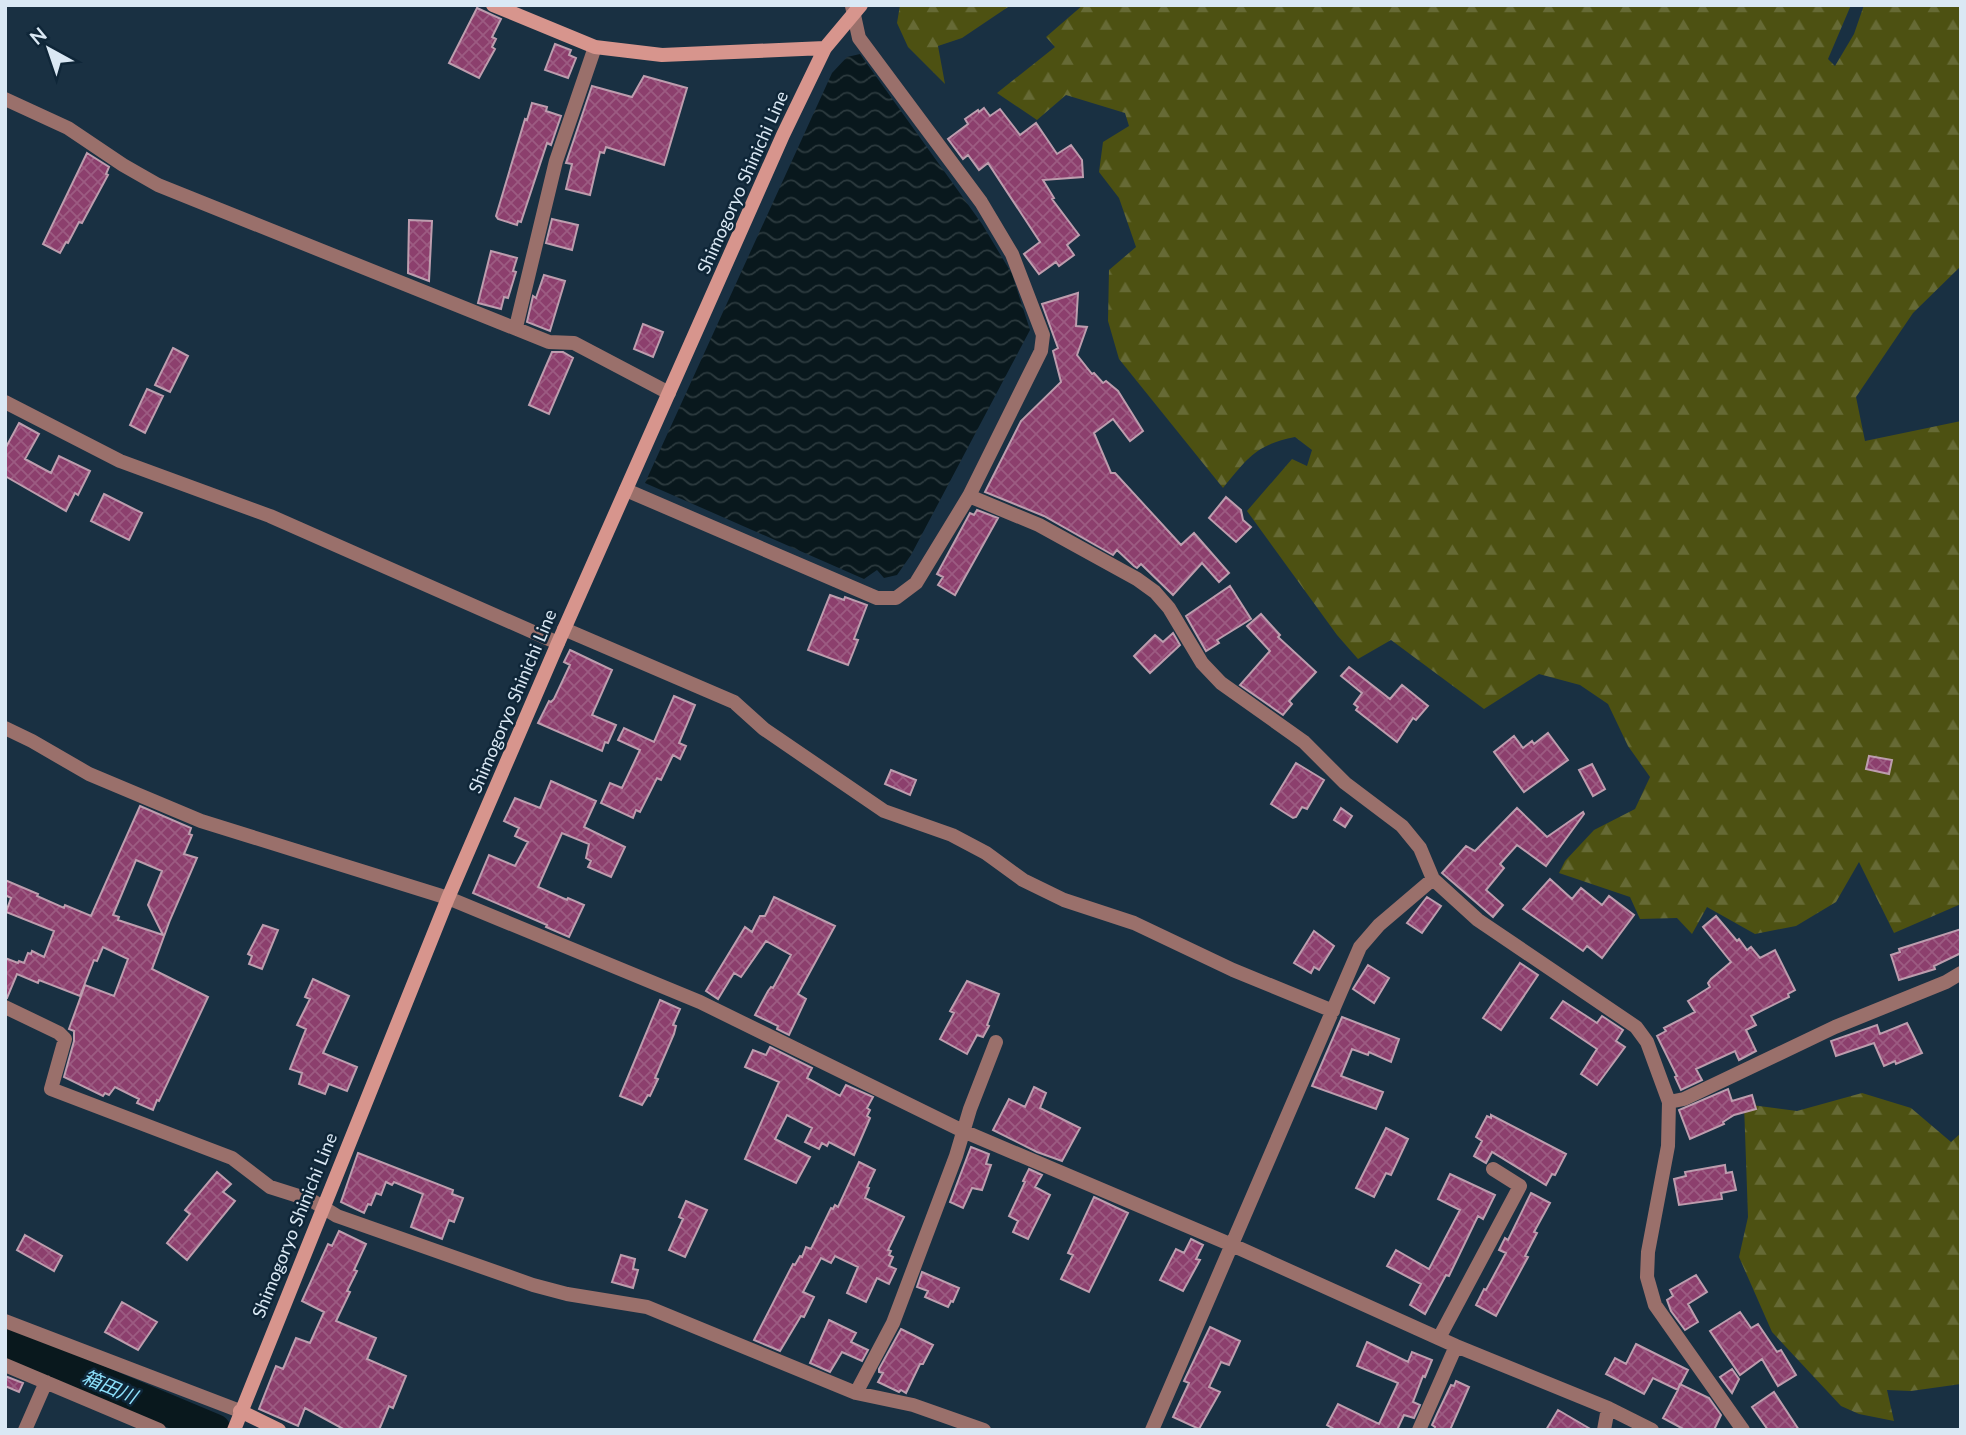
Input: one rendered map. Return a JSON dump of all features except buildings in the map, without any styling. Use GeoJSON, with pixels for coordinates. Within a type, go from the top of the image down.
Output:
{"type":"FeatureCollection","features":[{"type":"Feature","properties":{"kind":"main road"},"geometry":{"type":"LineString","coordinates":[[493,5],[595,47],[662,55],[825,48]]}},
{"type":"Feature","properties":{"kind":"main road","name":"Shimogoryo Shinichi Line"},"geometry":{"type":"LineString","coordinates":[[237,1421],[321,1207],[448,898],[564,629],[783,135],[825,48],[856,9]]}},
{"type":"Feature","properties":{"kind":"main road"},"geometry":{"type":"LineString","coordinates":[[237,1421],[279,1430]]}},
{"type":"Feature","properties":{"kind":"street"},"geometry":{"type":"LineString","coordinates":[[626,490],[877,598],[895,598],[916,583],[969,496],[1041,351],[1043,335],[1012,254],[987,212],[859,37],[856,9]]}},
{"type":"Feature","properties":{"kind":"street"},"geometry":{"type":"LineString","coordinates":[[516,327],[556,161],[595,47]]}},
{"type":"Feature","properties":{"kind":"street"},"geometry":{"type":"LineString","coordinates":[[5,99],[68,128],[158,185],[549,342],[574,343],[669,393]]}},
{"type":"Feature","properties":{"kind":"street"},"geometry":{"type":"LineString","coordinates":[[5,402],[120,461],[270,516],[558,643]]}},
{"type":"Feature","properties":{"kind":"street"},"geometry":{"type":"LineString","coordinates":[[969,496],[1039,526],[1128,574],[1155,592],[1182,628],[1202,663],[1221,683],[1304,742],[1345,783],[1402,826],[1420,848],[1433,879],[1478,920],[1636,1027],[1647,1042],[1669,1102],[1668,1146],[1648,1252],[1647,1278],[1655,1305],[1743,1430]]}},
{"type":"Feature","properties":{"kind":"street"},"geometry":{"type":"LineString","coordinates":[[564,629],[734,702],[765,729],[884,811],[952,835],[986,853],[1023,880],[1064,900],[1134,923],[1233,970],[1332,1011]]}},
{"type":"Feature","properties":{"kind":"street"},"geometry":{"type":"LineString","coordinates":[[5,728],[89,774],[201,821],[448,898],[700,1002],[962,1131],[1232,1245],[1456,1346],[1608,1408],[1652,1430]]}},
{"type":"Feature","properties":{"kind":"street"},"geometry":{"type":"LineString","coordinates":[[1152,1430],[1360,947],[1379,925],[1433,879]]}},
{"type":"Feature","properties":{"kind":"street"},"geometry":{"type":"LineString","coordinates":[[1669,1102],[1684,1099],[1835,1027],[1946,982],[1961,973]]}},
{"type":"Feature","properties":{"kind":"street"},"geometry":{"type":"LineString","coordinates":[[5,1007],[59,1033],[65,1039],[51,1089],[232,1158],[270,1187],[311,1200],[337,1216],[533,1286],[647,1307],[856,1393],[913,1405],[984,1430]]}},
{"type":"Feature","properties":{"kind":"street"},"geometry":{"type":"LineString","coordinates":[[856,1393],[893,1323],[996,1042]]}},
{"type":"Feature","properties":{"kind":"street"},"geometry":{"type":"LineString","coordinates":[[1440,1338],[1520,1186],[1493,1169]]}},
{"type":"Feature","properties":{"kind":"street"},"geometry":{"type":"LineString","coordinates":[[5,1321],[237,1421]]}},
{"type":"Feature","properties":{"kind":"street"},"geometry":{"type":"LineString","coordinates":[[1419,1430],[1456,1346]]}},
{"type":"Feature","properties":{"kind":"street"},"geometry":{"type":"LineString","coordinates":[[5,1365],[159,1430]]}},
{"type":"Feature","properties":{"kind":"street"},"geometry":{"type":"LineString","coordinates":[[25,1430],[46,1382]]}},
{"type":"Feature","properties":{"kind":"street"},"geometry":{"type":"LineString","coordinates":[[1604,1430],[1608,1408]]}},
{"type":"Feature","properties":{"kind":"green space"},"geometry":{"type":"Polygon","coordinates":[[[900,5],[1011,5],[962,38],[938,46],[945,84],[908,47],[897,23],[900,5]]]}},
{"type":"Feature","properties":{"kind":"green space"},"geometry":{"type":"Polygon","coordinates":[[[1083,5],[1851,5],[1828,59],[1835,66],[1854,34],[1864,5],[1961,5],[1961,266],[1913,313],[1856,397],[1865,441],[1961,421],[1961,904],[1894,933],[1859,862],[1836,902],[1796,926],[1755,934],[1707,907],[1692,934],[1677,918],[1640,919],[1630,897],[1559,873],[1565,861],[1594,830],[1635,809],[1650,777],[1628,746],[1608,704],[1580,685],[1539,674],[1484,709],[1391,640],[1358,659],[1337,635],[1247,511],[1292,459],[1307,466],[1312,450],[1295,437],[1270,444],[1253,454],[1223,488],[1119,359],[1108,321],[1109,270],[1136,247],[1119,198],[1099,172],[1103,142],[1129,126],[1125,113],[1066,95],[1037,120],[997,93],[1055,47],[1046,37],[1083,5]]]}},
{"type":"Feature","properties":{"kind":"green space"},"geometry":{"type":"Polygon","coordinates":[[[1862,1093],[1911,1108],[1951,1142],[1961,1133],[1961,1384],[1911,1391],[1887,1390],[1894,1421],[1859,1414],[1841,1406],[1772,1332],[1739,1257],[1748,1217],[1744,1104],[1797,1111],[1862,1093]]]}},
{"type":"Feature","properties":{"kind":"water"},"geometry":{"type":"Polygon","coordinates":[[[860,54],[982,224],[1012,274],[1030,330],[911,555],[897,575],[884,578],[877,570],[864,579],[645,483],[832,73],[847,57],[860,54]]]}},
{"type":"Feature","properties":{"kind":"waterway","name":"箱田川"},"geometry":{"type":"LineString","coordinates":[[5,1342],[215,1430]]}}]}
